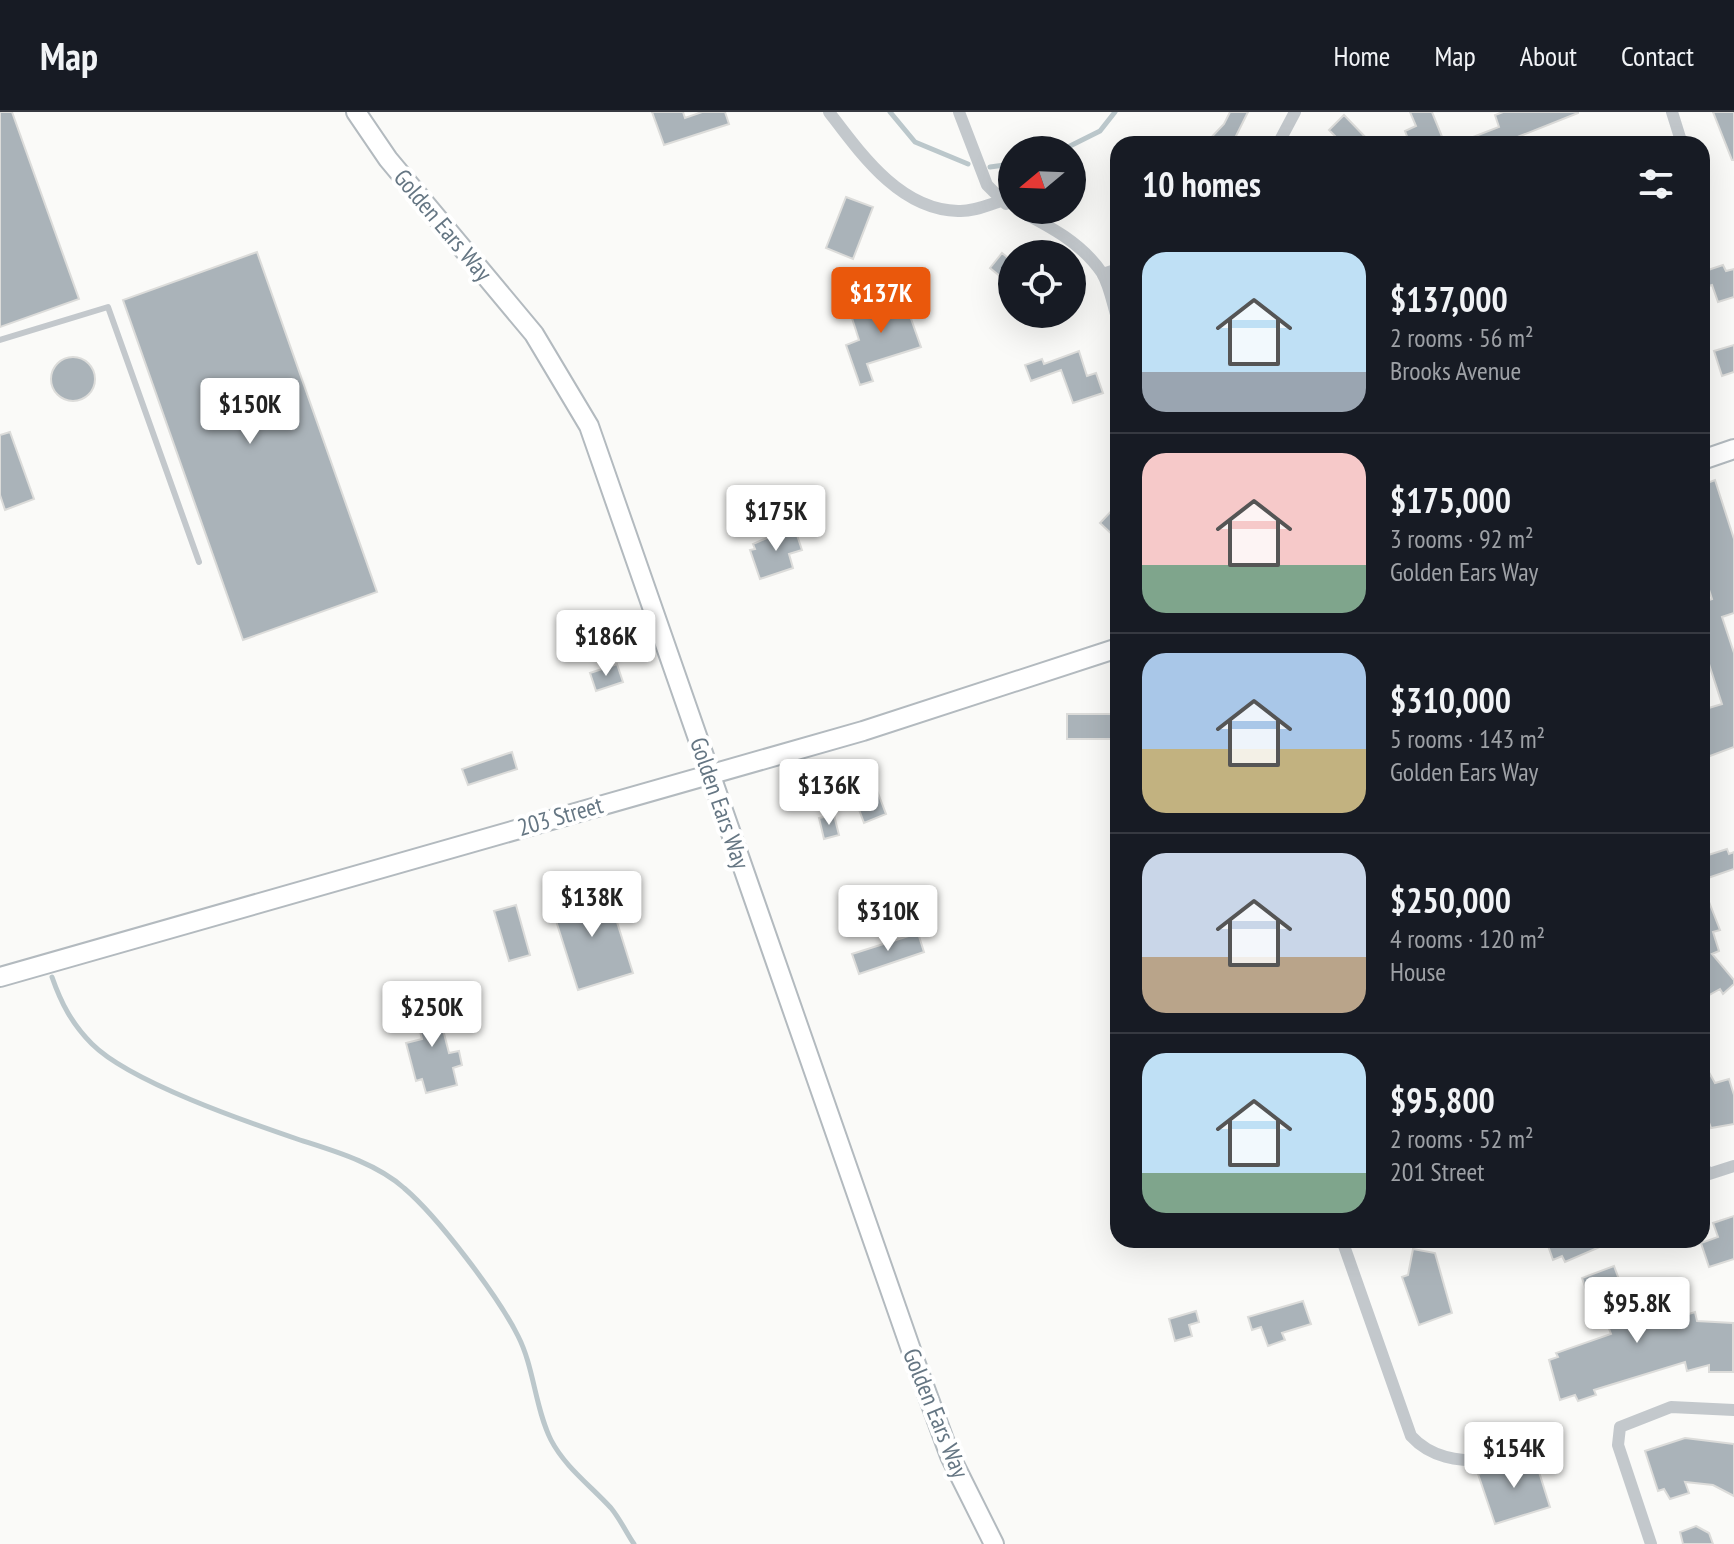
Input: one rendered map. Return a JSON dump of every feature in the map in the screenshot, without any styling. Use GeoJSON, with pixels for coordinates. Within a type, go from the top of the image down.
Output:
{"type":"FeatureCollection","features":[{"type":"Feature","properties":{"kind":"main road","name":"Golden Ears Way"},"geometry":{"type":"LineString","coordinates":[[356,112],[388,159],[534,334],[583,415],[603,462],[921,1378],[950,1456],[994,1544]]}},
{"type":"Feature","properties":{"kind":"main road"},"geometry":{"type":"LineString","coordinates":[[1710,457],[1734,449]]}},
{"type":"Feature","properties":{"kind":"main road","name":"203 Street"},"geometry":{"type":"LineString","coordinates":[[0,977],[961,702],[1110,651]]}},
{"type":"Feature","properties":{"kind":"street"},"geometry":{"type":"LineString","coordinates":[[829,112],[893,186],[919,203],[958,211],[998,205]]}},
{"type":"Feature","properties":{"kind":"street"},"geometry":{"type":"LineString","coordinates":[[959,112],[975,159],[998,192]]}},
{"type":"Feature","properties":{"kind":"street"},"geometry":{"type":"LineString","coordinates":[[1282,136],[1295,112]]}},
{"type":"Feature","properties":{"kind":"street"},"geometry":{"type":"LineString","coordinates":[[1672,112],[1680,136]]}},
{"type":"Feature","properties":{"kind":"street"},"geometry":{"type":"LineString","coordinates":[[1045,224],[1061,232],[1103,274],[1110,296]]}},
{"type":"Feature","properties":{"kind":"street"},"geometry":{"type":"LineString","coordinates":[[1103,274],[1110,272]]}},
{"type":"Feature","properties":{"kind":"street"},"geometry":{"type":"LineString","coordinates":[[1710,1169],[1734,1166]]}},
{"type":"Feature","properties":{"kind":"street"},"geometry":{"type":"LineString","coordinates":[[1345,1248],[1402,1416],[1417,1442],[1423,1449],[1459,1461],[1486,1461]]}},
{"type":"Feature","properties":{"kind":"street"},"geometry":{"type":"LineString","coordinates":[[1651,1544],[1618,1445],[1618,1432],[1629,1421],[1671,1407],[1734,1410]]}},
{"type":"Feature","properties":{"kind":"lane"},"geometry":{"type":"LineString","coordinates":[[0,340],[108,307],[199,562]]}},
{"type":"Feature","properties":{"kind":"building"},"geometry":{"type":"Polygon","coordinates":[[[0,112],[12,112],[79,299],[0,327],[0,112]]]}},
{"type":"Feature","properties":{"kind":"building"},"geometry":{"type":"Polygon","coordinates":[[[652,112],[683,112],[685,118],[702,112],[725,112],[729,124],[664,145],[652,112]]]}},
{"type":"Feature","properties":{"kind":"building"},"geometry":{"type":"Polygon","coordinates":[[[1230,112],[1248,112],[1236,136],[1213,136],[1230,112]]]}},
{"type":"Feature","properties":{"kind":"building"},"geometry":{"type":"Polygon","coordinates":[[[1410,112],[1432,112],[1442,136],[1407,136],[1405,131],[1416,126],[1410,112]]]}},
{"type":"Feature","properties":{"kind":"building"},"geometry":{"type":"Polygon","coordinates":[[[1503,112],[1578,112],[1520,136],[1476,136],[1499,127],[1495,115],[1503,112]]]}},
{"type":"Feature","properties":{"kind":"building"},"geometry":{"type":"Polygon","coordinates":[[[1713,112],[1734,112],[1734,160],[1732,160],[1713,112]]]}},
{"type":"Feature","properties":{"kind":"building"},"geometry":{"type":"Polygon","coordinates":[[[1344,115],[1364,136],[1335,136],[1329,130],[1344,115]]]}},
{"type":"Feature","properties":{"kind":"building"},"geometry":{"type":"Polygon","coordinates":[[[846,197],[873,207],[853,259],[826,248],[846,197]]]}},
{"type":"Feature","properties":{"kind":"building"},"geometry":{"type":"Polygon","coordinates":[[[257,252],[377,592],[243,640],[123,300],[257,252]]]}},
{"type":"Feature","properties":{"kind":"building"},"geometry":{"type":"Polygon","coordinates":[[[998,258],[998,275],[990,268],[998,258]]]}},
{"type":"Feature","properties":{"kind":"building"},"geometry":{"type":"Polygon","coordinates":[[[1723,265],[1726,271],[1734,269],[1734,297],[1718,302],[1710,286],[1710,269],[1723,265]]]}},
{"type":"Feature","properties":{"kind":"building"},"geometry":{"type":"Polygon","coordinates":[[[903,296],[921,347],[867,364],[873,381],[860,385],[846,345],[859,340],[850,312],[903,296]]]}},
{"type":"Feature","properties":{"kind":"building"},"geometry":{"type":"Polygon","coordinates":[[[1734,345],[1734,372],[1722,376],[1714,351],[1734,345]]]}},
{"type":"Feature","properties":{"kind":"building"},"geometry":{"type":"Polygon","coordinates":[[[1079,351],[1087,376],[1096,373],[1103,393],[1073,403],[1061,370],[1031,381],[1025,365],[1042,359],[1044,364],[1079,351]]]}},
{"type":"Feature","properties":{"kind":"building"},"geometry":{"type":"Polygon","coordinates":[[[73,357],[89,363],[95,379],[89,395],[73,401],[57,395],[51,379],[57,363],[73,357]]]}},
{"type":"Feature","properties":{"kind":"building"},"geometry":{"type":"Polygon","coordinates":[[[10,432],[34,499],[5,510],[0,495],[0,435],[10,432]]]}},
{"type":"Feature","properties":{"kind":"building"},"geometry":{"type":"Polygon","coordinates":[[[1715,480],[1734,539],[1734,613],[1722,617],[1734,653],[1734,747],[1710,756],[1710,708],[1722,704],[1710,667],[1710,482],[1715,480]]]}},
{"type":"Feature","properties":{"kind":"building"},"geometry":{"type":"Polygon","coordinates":[[[1110,512],[1110,532],[1100,523],[1110,512]]]}},
{"type":"Feature","properties":{"kind":"building"},"geometry":{"type":"Polygon","coordinates":[[[794,526],[802,550],[789,554],[793,568],[760,579],[750,550],[755,549],[753,544],[794,526]]]}},
{"type":"Feature","properties":{"kind":"building"},"geometry":{"type":"Polygon","coordinates":[[[617,664],[623,682],[596,691],[590,673],[617,664]]]}},
{"type":"Feature","properties":{"kind":"building"},"geometry":{"type":"Polygon","coordinates":[[[1067,714],[1110,714],[1110,739],[1067,739],[1067,714]]]}},
{"type":"Feature","properties":{"kind":"building"},"geometry":{"type":"Polygon","coordinates":[[[512,752],[517,769],[468,785],[462,769],[512,752]]]}},
{"type":"Feature","properties":{"kind":"building"},"geometry":{"type":"Polygon","coordinates":[[[876,788],[886,814],[864,823],[854,796],[876,788]]]}},
{"type":"Feature","properties":{"kind":"building"},"geometry":{"type":"Polygon","coordinates":[[[834,815],[839,835],[824,839],[819,818],[834,815]]]}},
{"type":"Feature","properties":{"kind":"building"},"geometry":{"type":"Polygon","coordinates":[[[1727,849],[1729,854],[1734,852],[1734,869],[1710,877],[1710,854],[1727,849]]]}},
{"type":"Feature","properties":{"kind":"building"},"geometry":{"type":"Polygon","coordinates":[[[606,887],[633,973],[578,990],[551,905],[606,887]]]}},
{"type":"Feature","properties":{"kind":"building"},"geometry":{"type":"Polygon","coordinates":[[[1710,904],[1720,930],[1713,932],[1719,951],[1712,954],[1734,980],[1734,984],[1723,994],[1720,989],[1710,995],[1710,904]]]}},
{"type":"Feature","properties":{"kind":"building"},"geometry":{"type":"Polygon","coordinates":[[[516,905],[530,955],[509,961],[494,911],[516,905]]]}},
{"type":"Feature","properties":{"kind":"building"},"geometry":{"type":"Polygon","coordinates":[[[918,933],[924,952],[859,974],[852,954],[918,933]]]}},
{"type":"Feature","properties":{"kind":"building"},"geometry":{"type":"Polygon","coordinates":[[[434,994],[449,1053],[459,1051],[462,1065],[453,1068],[457,1085],[426,1093],[422,1079],[416,1081],[406,1043],[422,1039],[412,1000],[434,994]]]}},
{"type":"Feature","properties":{"kind":"building"},"geometry":{"type":"Polygon","coordinates":[[[1710,1074],[1715,1083],[1729,1079],[1734,1095],[1734,1124],[1711,1128],[1710,1074]]]}},
{"type":"Feature","properties":{"kind":"building"},"geometry":{"type":"Polygon","coordinates":[[[1734,1216],[1734,1259],[1709,1267],[1703,1248],[1710,1248],[1710,1240],[1718,1237],[1713,1223],[1734,1216]]]}},
{"type":"Feature","properties":{"kind":"building"},"geometry":{"type":"Polygon","coordinates":[[[1549,1248],[1597,1248],[1565,1262],[1562,1256],[1553,1260],[1549,1248]]]}},
{"type":"Feature","properties":{"kind":"building"},"geometry":{"type":"Polygon","coordinates":[[[1413,1249],[1435,1253],[1452,1313],[1419,1325],[1402,1277],[1408,1275],[1413,1249]]]}},
{"type":"Feature","properties":{"kind":"building"},"geometry":{"type":"Polygon","coordinates":[[[1614,1266],[1636,1325],[1645,1322],[1647,1327],[1695,1312],[1697,1321],[1733,1323],[1733,1372],[1709,1372],[1709,1365],[1687,1371],[1685,1362],[1594,1390],[1596,1395],[1578,1401],[1575,1395],[1560,1400],[1549,1360],[1558,1357],[1556,1353],[1611,1334],[1600,1305],[1592,1307],[1582,1278],[1614,1266]]]}},
{"type":"Feature","properties":{"kind":"building"},"geometry":{"type":"Polygon","coordinates":[[[1303,1301],[1311,1324],[1282,1333],[1285,1340],[1268,1346],[1261,1327],[1252,1330],[1248,1317],[1303,1301]]]}},
{"type":"Feature","properties":{"kind":"building"},"geometry":{"type":"Polygon","coordinates":[[[1196,1311],[1199,1322],[1189,1325],[1192,1336],[1175,1341],[1169,1319],[1196,1311]]]}},
{"type":"Feature","properties":{"kind":"building"},"geometry":{"type":"Polygon","coordinates":[[[1685,1438],[1734,1444],[1734,1496],[1713,1485],[1685,1482],[1689,1493],[1670,1499],[1664,1489],[1658,1491],[1645,1451],[1685,1438]]]}},
{"type":"Feature","properties":{"kind":"building"},"geometry":{"type":"Polygon","coordinates":[[[1534,1456],[1550,1507],[1495,1524],[1478,1474],[1534,1456]]]}},
{"type":"Feature","properties":{"kind":"building"},"geometry":{"type":"Polygon","coordinates":[[[1696,1526],[1709,1533],[1713,1544],[1683,1544],[1680,1532],[1696,1526]]]}},
{"type":"Feature","properties":{"kind":"waterway"},"geometry":{"type":"LineString","coordinates":[[890,112],[915,142],[968,164]]}},
{"type":"Feature","properties":{"kind":"waterway"},"geometry":{"type":"LineString","coordinates":[[1086,138],[1100,131],[1115,112]]}},
{"type":"Feature","properties":{"kind":"waterway"},"geometry":{"type":"LineString","coordinates":[[990,167],[998,166]]}},
{"type":"Feature","properties":{"kind":"waterway"},"geometry":{"type":"LineString","coordinates":[[52,977],[73,1021],[92,1044],[110,1058],[190,1100],[368,1165],[393,1179],[418,1201],[466,1258],[509,1319],[523,1348],[541,1415],[557,1450],[611,1508],[634,1544]]}}]}
